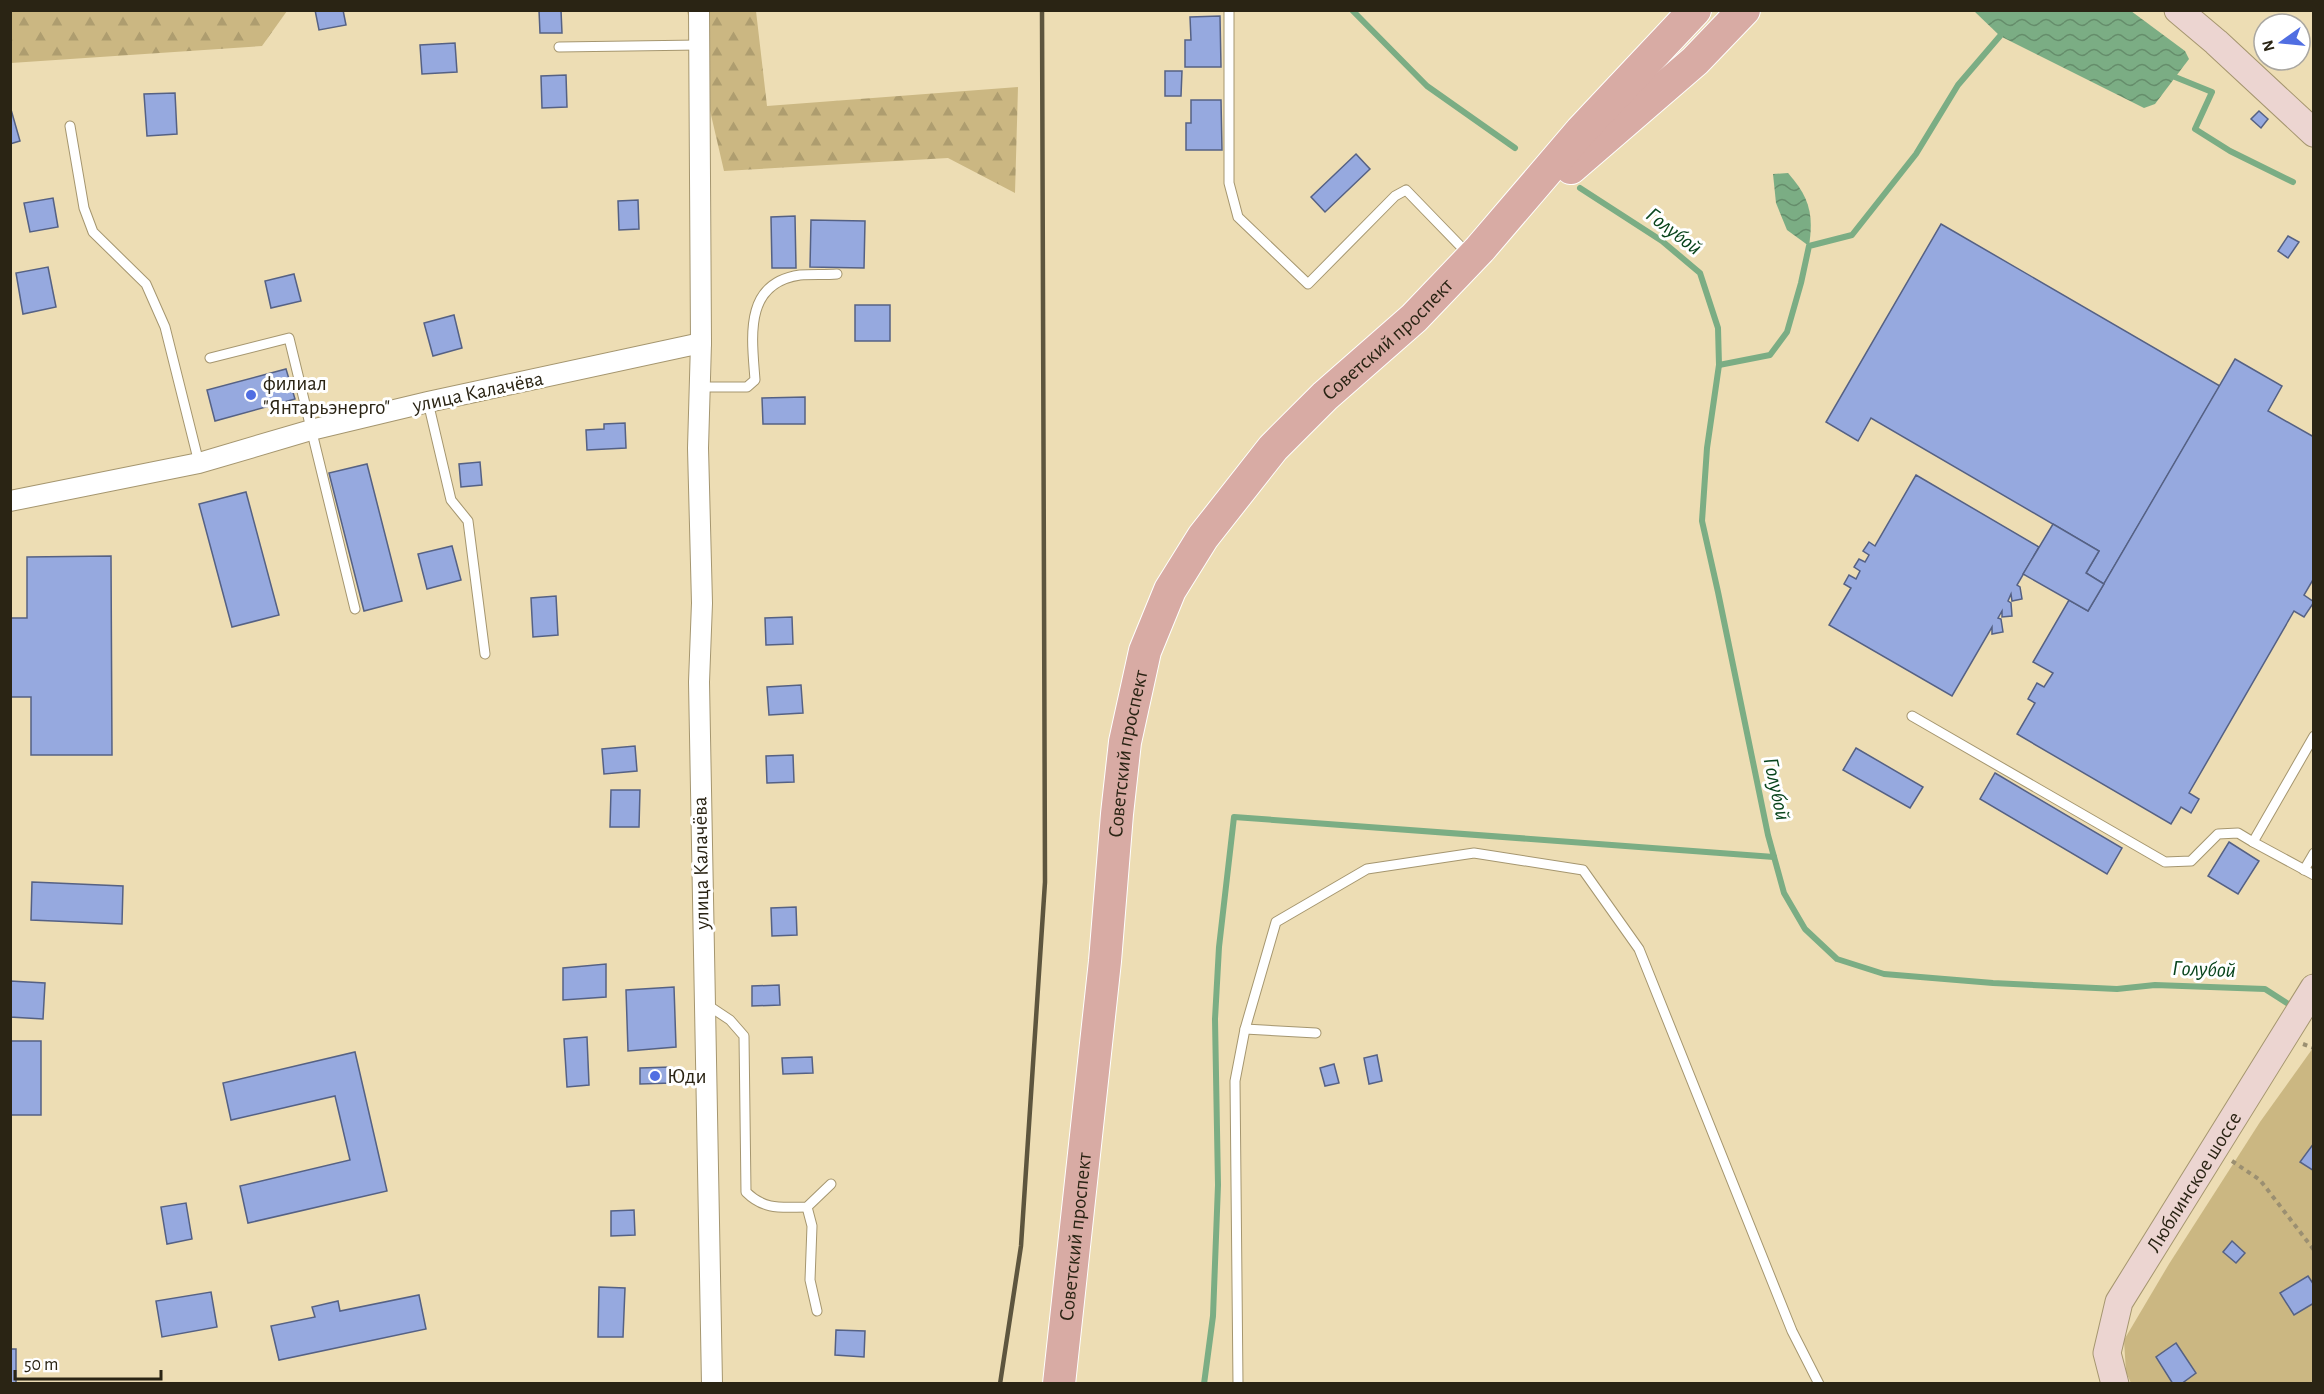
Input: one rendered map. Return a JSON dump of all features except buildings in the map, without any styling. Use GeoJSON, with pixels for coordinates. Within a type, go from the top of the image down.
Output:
{"type":"FeatureCollection","features":[{"type":"Feature","properties":{"kind":"main road","name":"Советский проспект"},"geometry":{"type":"LineString","coordinates":[[1476,253],[1695,61],[1744,10]]}},
{"type":"Feature","properties":{"kind":"main road","name":"Советский проспект"},"geometry":{"type":"LineString","coordinates":[[1059,1383],[1105,961],[1125,742],[1145,651],[1170,590],[1203,537],[1273,448],[1325,396],[1414,318],[1476,253],[1581,131],[1687,15]]}},
{"type":"Feature","properties":{"kind":"street","name":"улица Калачёва"},"geometry":{"type":"LineString","coordinates":[[699,10],[698,448],[702,603],[699,682],[712,1383]]}},
{"type":"Feature","properties":{"kind":"street"},"geometry":{"type":"LineString","coordinates":[[2178,10],[2216,42],[2313,133]]}},
{"type":"Feature","properties":{"kind":"street","name":"улица Калачёва"},"geometry":{"type":"LineString","coordinates":[[10,501],[199,463],[311,430],[700,343]]}},
{"type":"Feature","properties":{"kind":"street","name":"Люблинское шоссе"},"geometry":{"type":"LineString","coordinates":[[2115,1383],[2107,1353],[2120,1302],[2304,1003]]}},
{"type":"Feature","properties":{"kind":"lane"},"geometry":{"type":"LineString","coordinates":[[1229,10],[1229,183],[1238,217],[1308,284],[1395,196],[1406,190],[1476,253]]}},
{"type":"Feature","properties":{"kind":"lane"},"geometry":{"type":"LineString","coordinates":[[559,48],[699,45]]}},
{"type":"Feature","properties":{"kind":"lane"},"geometry":{"type":"LineString","coordinates":[[70,126],[84,208],[93,232],[146,284],[165,327],[199,463]]}},
{"type":"Feature","properties":{"kind":"lane"},"geometry":{"type":"LineString","coordinates":[[699,387],[747,387],[755,380],[752,343],[754,312],[763,294],[780,282],[799,276],[837,274]]}},
{"type":"Feature","properties":{"kind":"lane"},"geometry":{"type":"LineString","coordinates":[[210,358],[289,338],[355,609]]}},
{"type":"Feature","properties":{"kind":"lane"},"geometry":{"type":"LineString","coordinates":[[428,402],[451,500],[468,521],[485,654]]}},
{"type":"Feature","properties":{"kind":"lane"},"geometry":{"type":"LineString","coordinates":[[1912,716],[2165,862],[2191,861],[2218,834],[2238,833],[2313,875]]}},
{"type":"Feature","properties":{"kind":"lane"},"geometry":{"type":"LineString","coordinates":[[2253,842],[2313,736]]}},
{"type":"Feature","properties":{"kind":"lane"},"geometry":{"type":"LineString","coordinates":[[1238,1383],[1235,1081],[1245,1029],[1276,922],[1367,869],[1473,853],[1583,870],[1639,949],[1792,1331],[1819,1383]]}},
{"type":"Feature","properties":{"kind":"lane"},"geometry":{"type":"LineString","coordinates":[[2304,870],[2313,854]]}},
{"type":"Feature","properties":{"kind":"lane"},"geometry":{"type":"LineString","coordinates":[[704,1003],[730,1020],[744,1036],[746,1192],[755,1201],[767,1206],[807,1207],[831,1184]]}},
{"type":"Feature","properties":{"kind":"lane"},"geometry":{"type":"LineString","coordinates":[[1245,1029],[1316,1033]]}},
{"type":"Feature","properties":{"kind":"lane"},"geometry":{"type":"LineString","coordinates":[[807,1207],[812,1226],[810,1280],[817,1311]]}},
{"type":"Feature","properties":{"kind":"path"},"geometry":{"type":"LineString","coordinates":[[2214,1149],[2260,1180],[2313,1250]]}},
{"type":"Feature","properties":{"kind":"green space"},"geometry":{"type":"Polygon","coordinates":[[[11,10],[287,11],[262,46],[11,63],[11,10]]]}},
{"type":"Feature","properties":{"kind":"green space"},"geometry":{"type":"Polygon","coordinates":[[[687,11],[756,11],[767,106],[1018,87],[1015,193],[948,158],[724,171],[687,11]]]}},
{"type":"Feature","properties":{"kind":"green space"},"geometry":{"type":"Polygon","coordinates":[[[2313,1048],[2313,1383],[2131,1383],[2126,1372],[2124,1340],[2169,1264],[2260,1122],[2313,1048]]]}},
{"type":"Feature","properties":{"kind":"water"},"geometry":{"type":"Polygon","coordinates":[[[1974,11],[2131,11],[2185,51],[2189,59],[2155,104],[2144,108],[2000,36],[1974,11]]]}},
{"type":"Feature","properties":{"kind":"water"},"geometry":{"type":"Polygon","coordinates":[[[1788,173],[1801,190],[1808,206],[1811,224],[1809,246],[1787,230],[1776,203],[1773,174],[1788,173]]]}},
{"type":"Feature","properties":{"kind":"waterway","name":"Голубой"},"geometry":{"type":"LineString","coordinates":[[1352,10],[1427,86],[1515,148]]}},
{"type":"Feature","properties":{"kind":"waterway"},"geometry":{"type":"LineString","coordinates":[[1719,365],[1770,355],[1787,332],[1809,246],[1852,235],[1916,154],[1958,85],[2000,36]]}},
{"type":"Feature","properties":{"kind":"waterway"},"geometry":{"type":"LineString","coordinates":[[2175,77],[2212,92],[2195,129],[2230,151],[2293,182]]}},
{"type":"Feature","properties":{"kind":"waterway","name":"Голубой"},"geometry":{"type":"LineString","coordinates":[[1580,188],[1662,241],[1700,273],[1718,328],[1719,365],[1707,448],[1702,521],[1768,835],[1784,893],[1805,929],[1837,959],[1884,974],[1993,983],[2117,989],[2155,985],[2265,989],[2293,1007]]}},
{"type":"Feature","properties":{"kind":"waterway"},"geometry":{"type":"LineString","coordinates":[[1204,1384],[1213,1316],[1218,1185],[1215,1019],[1219,947],[1234,817],[1774,857]]}},
{"type":"Feature","properties":{"kind":"railway"},"geometry":{"type":"LineString","coordinates":[[1000,1384],[1021,1246],[1045,882],[1042,10]]}},
{"type":"Feature","properties":{"kind":"place","name":"филиал \"Янтарьэнерго\""},"geometry":{"type":"Point","coordinates":[251,395]}},
{"type":"Feature","properties":{"kind":"place","name":"Юди"},"geometry":{"type":"Point","coordinates":[655,1076]}}]}
